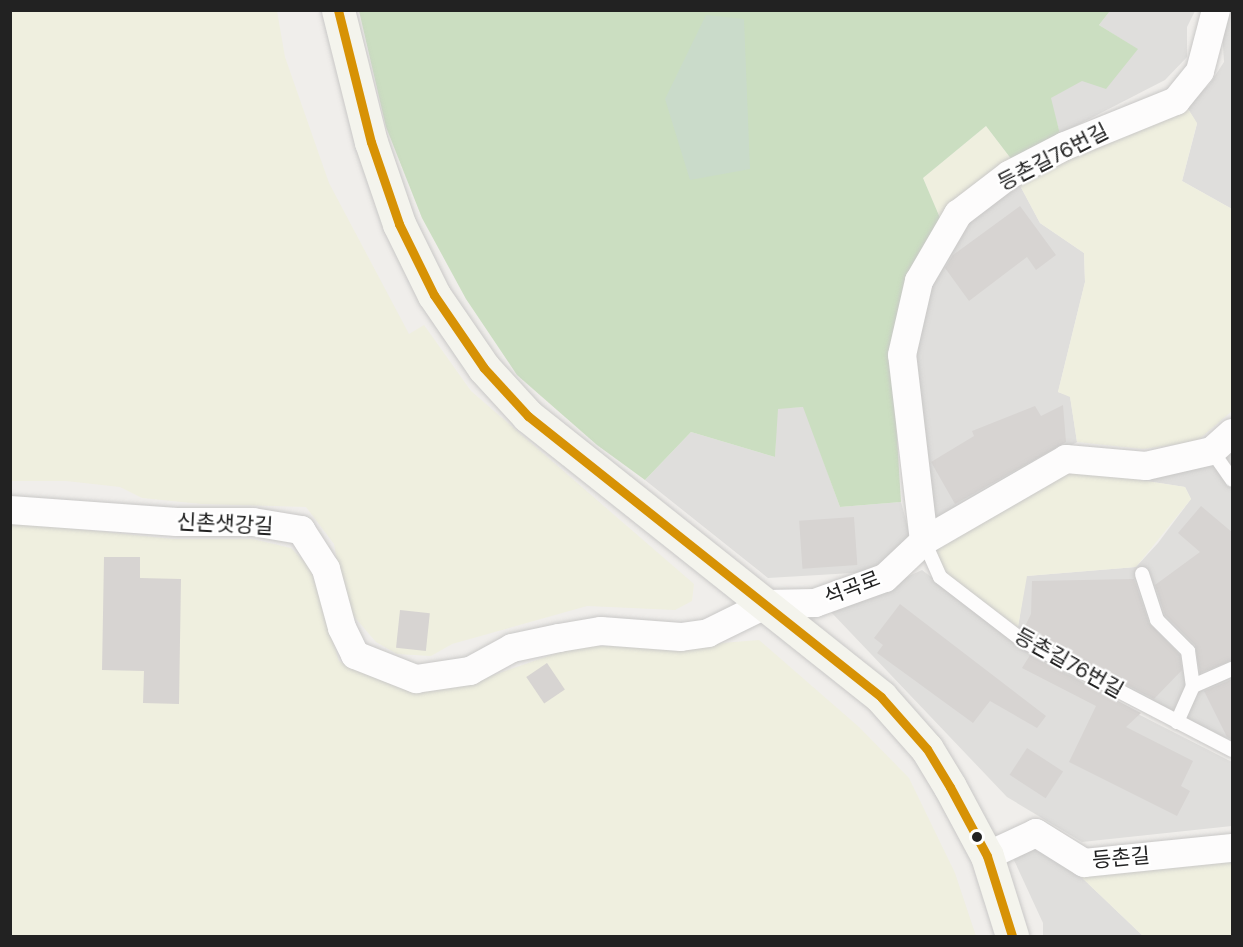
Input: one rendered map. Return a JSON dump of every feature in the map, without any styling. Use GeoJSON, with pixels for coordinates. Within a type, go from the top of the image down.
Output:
{"type":"FeatureCollection","features":[{"type":"Feature","properties":{"kind":"street"},"geometry":{"type":"LineString","coordinates":[[338,10],[371,142],[399,224],[434,295],[484,368],[528,416],[881,697],[927,749],[987,855],[1012,936]]}},
{"type":"Feature","properties":{"kind":"street","name":"등촌길76번길"},"geometry":{"type":"LineString","coordinates":[[924,541],[902,355],[919,281],[958,214],[1009,175],[1065,146],[1176,101],[1200,71],[1216,10]]}},
{"type":"Feature","properties":{"kind":"street"},"geometry":{"type":"LineString","coordinates":[[924,541],[1066,459],[1146,466],[1222,442]]}},
{"type":"Feature","properties":{"kind":"street","name":"신촌샛강길"},"geometry":{"type":"LineString","coordinates":[[10,510],[177,522],[253,522],[301,530],[326,569],[342,628],[355,656],[416,679],[470,671],[512,648],[559,638],[601,632],[681,637],[708,633],[767,604]]}},
{"type":"Feature","properties":{"kind":"street","name":"석곡로"},"geometry":{"type":"LineString","coordinates":[[767,604],[815,603],[885,578],[924,541]]}},
{"type":"Feature","properties":{"kind":"street","name":"등촌길"},"geometry":{"type":"LineString","coordinates":[[987,855],[1036,833],[1084,863],[1233,848]]}},
{"type":"Feature","properties":{"kind":"lane"},"geometry":{"type":"LineString","coordinates":[[1222,442],[1233,480]]}},
{"type":"Feature","properties":{"kind":"lane","name":"등촌길76번길"},"geometry":{"type":"LineString","coordinates":[[924,541],[940,577],[1023,641],[1233,750]]}},
{"type":"Feature","properties":{"kind":"lane"},"geometry":{"type":"LineString","coordinates":[[1142,574],[1157,620],[1188,651],[1193,686],[1178,722]]}},
{"type":"Feature","properties":{"kind":"lane"},"geometry":{"type":"LineString","coordinates":[[1193,686],[1233,669]]}},
{"type":"Feature","properties":{"kind":"shaded area"},"geometry":{"type":"Polygon","coordinates":[[[1110,11],[1195,11],[1187,27],[1187,57],[1165,80],[1060,134],[1050,98],[1137,49],[1099,25],[1110,11]]]}},
{"type":"Feature","properties":{"kind":"shaded area"},"geometry":{"type":"Polygon","coordinates":[[[1221,11],[1232,11],[1232,209],[1182,181],[1197,124],[1185,104],[1209,85],[1224,62],[1221,11]]]}},
{"type":"Feature","properties":{"kind":"shaded area"},"geometry":{"type":"Polygon","coordinates":[[[1017,180],[1040,223],[1084,253],[1085,282],[1058,392],[1070,396],[1077,442],[940,523],[932,522],[911,354],[927,283],[966,221],[1017,180]]]}},
{"type":"Feature","properties":{"kind":"shaded area"},"geometry":{"type":"Polygon","coordinates":[[[804,407],[840,507],[901,502],[911,539],[869,572],[768,578],[645,480],[691,432],[775,457],[777,408],[804,407]]]}},
{"type":"Feature","properties":{"kind":"shaded area"},"geometry":{"type":"Polygon","coordinates":[[[1232,443],[1232,741],[1131,692],[1018,627],[1026,576],[1136,567],[1158,543],[1191,499],[1185,487],[1140,480],[1140,470],[1232,443]]]}},
{"type":"Feature","properties":{"kind":"shaded area"},"geometry":{"type":"Polygon","coordinates":[[[922,570],[1020,645],[1128,709],[1232,762],[1232,826],[1082,842],[1007,797],[831,612],[922,570]]]}},
{"type":"Feature","properties":{"kind":"shaded area"},"geometry":{"type":"Polygon","coordinates":[[[1033,847],[1077,873],[1143,936],[1043,936],[1043,923],[1013,858],[1033,847]]]}},
{"type":"Feature","properties":{"kind":"green space"},"geometry":{"type":"Polygon","coordinates":[[[10,11],[277,11],[285,57],[329,183],[409,334],[424,325],[471,391],[694,584],[692,601],[675,610],[587,606],[452,644],[431,656],[397,654],[376,642],[345,606],[334,544],[306,507],[202,504],[142,498],[120,487],[66,481],[11,481],[10,11]]]}},
{"type":"Feature","properties":{"kind":"green space"},"geometry":{"type":"Polygon","coordinates":[[[359,11],[1110,11],[1099,25],[1138,49],[1106,89],[1082,81],[1051,98],[1060,134],[1012,160],[986,126],[923,178],[943,225],[892,355],[901,502],[840,507],[803,407],[778,409],[775,457],[691,432],[645,480],[597,445],[517,375],[466,299],[422,218],[386,127],[359,11]]]}},
{"type":"Feature","properties":{"kind":"green space"},"geometry":{"type":"Polygon","coordinates":[[[706,15],[744,19],[750,169],[690,180],[665,99],[706,15]]]}},
{"type":"Feature","properties":{"kind":"green space"},"geometry":{"type":"Polygon","coordinates":[[[1185,104],[1197,123],[1182,181],[1232,209],[1232,411],[1196,442],[1143,449],[1077,442],[1070,397],[1058,392],[1085,282],[1084,253],[1040,223],[1017,180],[1185,104]]]}},
{"type":"Feature","properties":{"kind":"green space"},"geometry":{"type":"Polygon","coordinates":[[[986,126],[1012,160],[943,225],[923,178],[986,126]]]}},
{"type":"Feature","properties":{"kind":"green space"},"geometry":{"type":"Polygon","coordinates":[[[1068,464],[1140,470],[1140,480],[1185,487],[1191,499],[1136,567],[1027,576],[1018,627],[946,575],[932,549],[1068,464]]]}},
{"type":"Feature","properties":{"kind":"green space"},"geometry":{"type":"Polygon","coordinates":[[[10,522],[173,539],[253,539],[291,548],[310,567],[339,661],[377,679],[465,685],[577,646],[697,645],[759,640],[859,727],[909,778],[955,873],[976,936],[11,936],[10,522]]]}},
{"type":"Feature","properties":{"kind":"green space"},"geometry":{"type":"Polygon","coordinates":[[[1232,853],[1232,936],[1143,936],[1077,873],[1232,853]]]}},
{"type":"Feature","properties":{"kind":"building"},"geometry":{"type":"Polygon","coordinates":[[[1020,206],[1056,255],[1036,270],[1027,257],[969,301],[945,268],[953,255],[1020,206]]]}},
{"type":"Feature","properties":{"kind":"building"},"geometry":{"type":"Polygon","coordinates":[[[1063,405],[1066,442],[955,504],[931,462],[974,436],[972,431],[1035,406],[1041,416],[1063,405]]]}},
{"type":"Feature","properties":{"kind":"building"},"geometry":{"type":"Polygon","coordinates":[[[1201,506],[1233,533],[1233,660],[1200,673],[1195,645],[1165,615],[1155,585],[1200,552],[1178,533],[1201,506]]]}},
{"type":"Feature","properties":{"kind":"building"},"geometry":{"type":"Polygon","coordinates":[[[854,517],[857,565],[802,569],[799,521],[854,517]]]}},
{"type":"Feature","properties":{"kind":"building"},"geometry":{"type":"Polygon","coordinates":[[[104,557],[140,557],[140,578],[181,579],[179,704],[143,703],[144,671],[102,670],[104,557]]]}},
{"type":"Feature","properties":{"kind":"building"},"geometry":{"type":"Polygon","coordinates":[[[1134,579],[1149,623],[1180,655],[1182,670],[1154,699],[1039,639],[1042,634],[1025,626],[1031,614],[1032,581],[1134,579]]]}},
{"type":"Feature","properties":{"kind":"building"},"geometry":{"type":"Polygon","coordinates":[[[900,604],[1046,716],[1037,728],[990,701],[973,723],[877,653],[883,645],[874,638],[900,604]]]}},
{"type":"Feature","properties":{"kind":"building"},"geometry":{"type":"Polygon","coordinates":[[[400,610],[430,613],[426,651],[396,648],[400,610]]]}},
{"type":"Feature","properties":{"kind":"building"},"geometry":{"type":"Polygon","coordinates":[[[1030,655],[1141,713],[1126,727],[1193,761],[1181,786],[1190,791],[1177,816],[1069,762],[1096,706],[1022,668],[1030,655]]]}},
{"type":"Feature","properties":{"kind":"building"},"geometry":{"type":"Polygon","coordinates":[[[547,663],[565,690],[544,704],[526,677],[547,663]]]}},
{"type":"Feature","properties":{"kind":"building"},"geometry":{"type":"Polygon","coordinates":[[[1233,679],[1233,740],[1227,737],[1204,691],[1233,679]]]}},
{"type":"Feature","properties":{"kind":"building"},"geometry":{"type":"Polygon","coordinates":[[[1027,748],[1063,771],[1046,798],[1010,775],[1027,748]]]}},
{"type":"Feature","properties":{"kind":"transit line"},"geometry":{"type":"LineString","coordinates":[[338,10],[371,142],[399,224],[434,295],[484,368],[528,416],[881,697],[927,749],[950,787],[987,856],[1012,936]]}}]}
